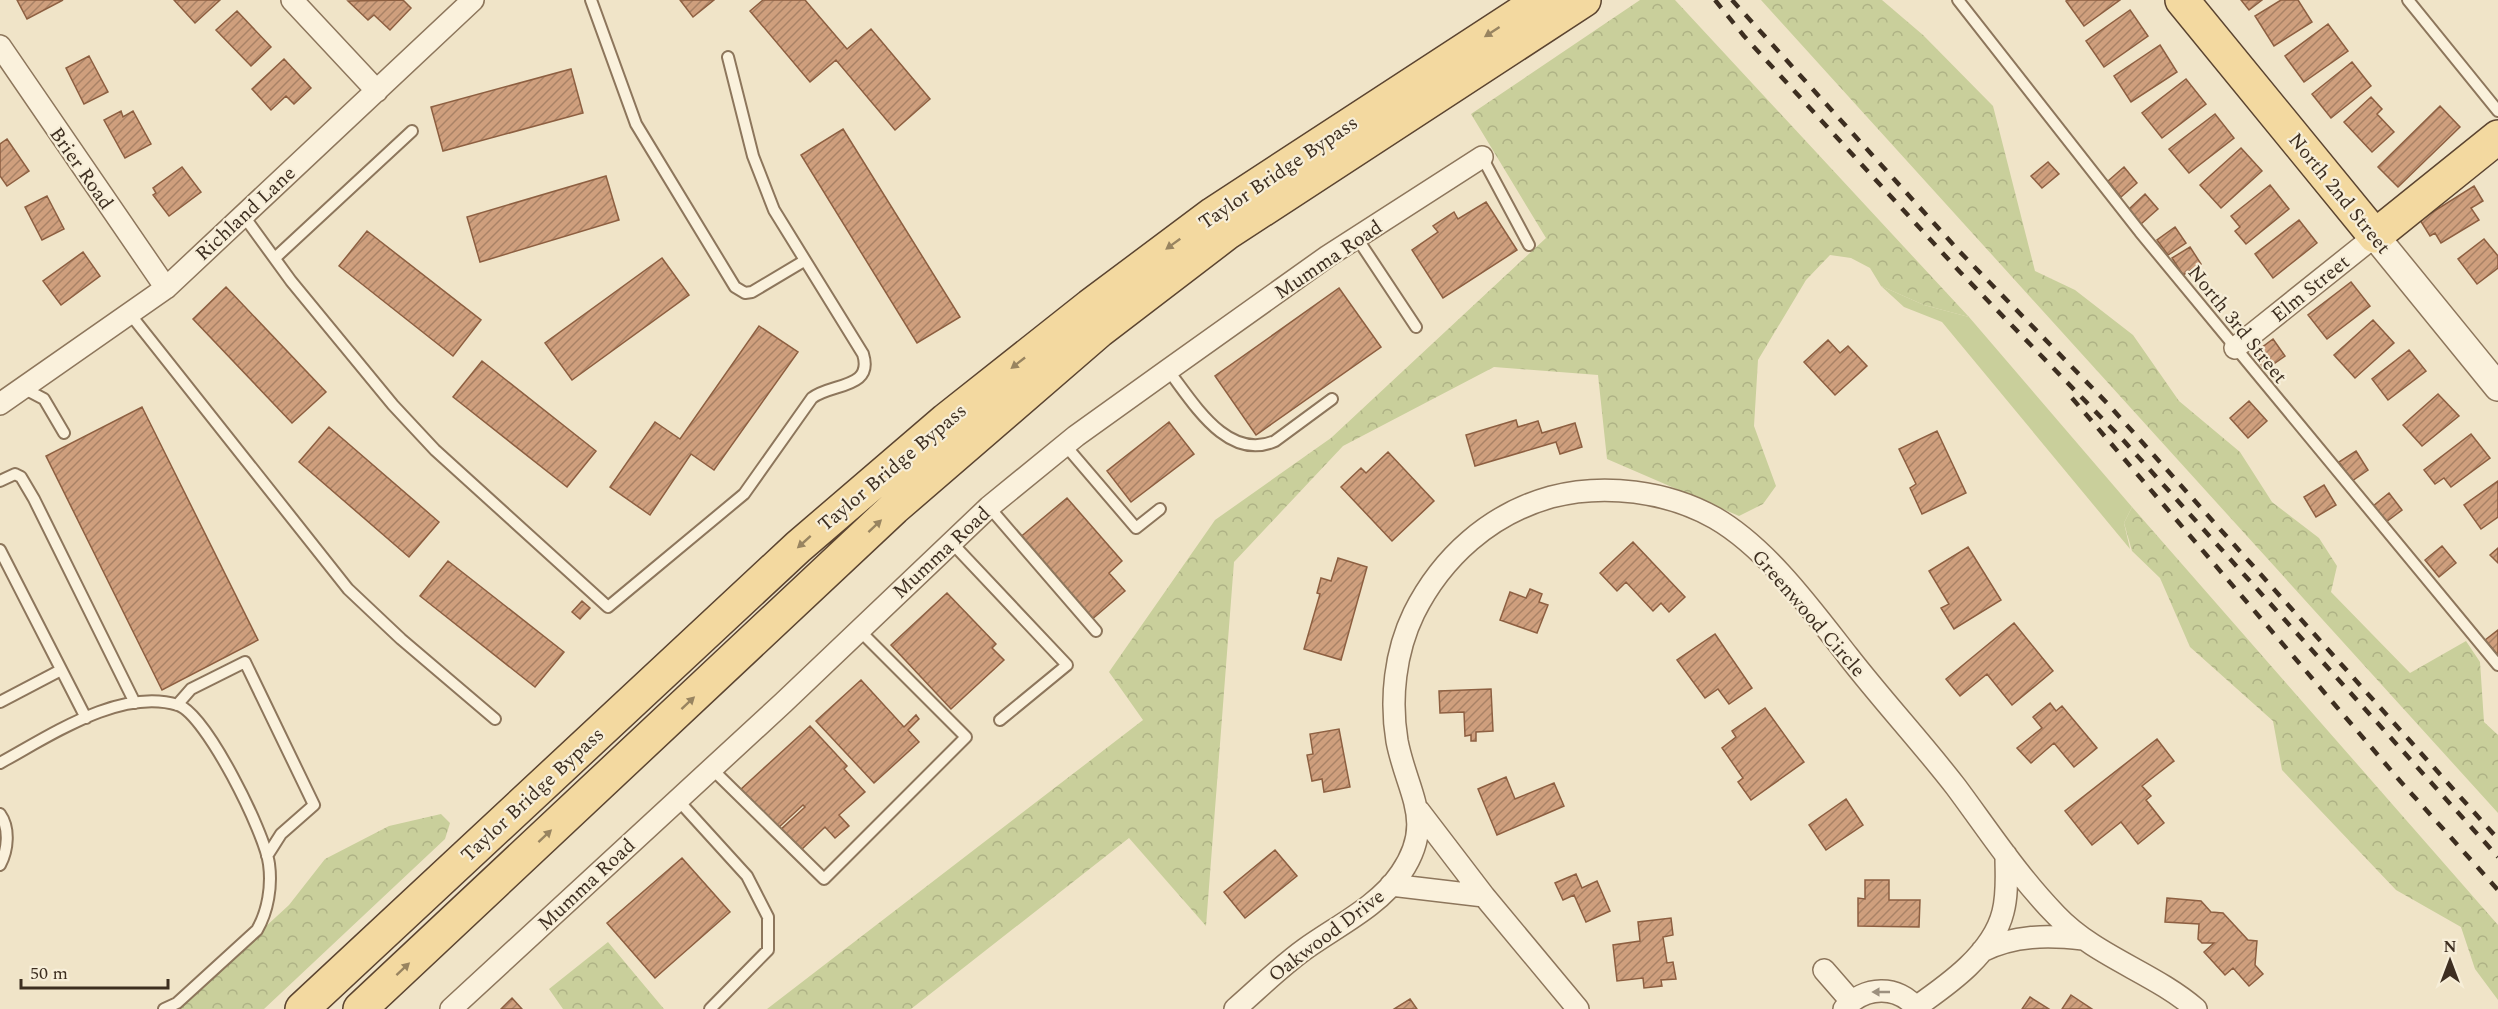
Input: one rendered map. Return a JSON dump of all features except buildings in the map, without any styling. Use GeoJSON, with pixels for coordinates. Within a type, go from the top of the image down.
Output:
{"type":"FeatureCollection","features":[{"type":"Feature","properties":{"kind":"main road","name":"Taylor Bridge Bypass"},"geometry":{"type":"LineString","coordinates":[[302,1009],[789,555],[946,420],[1090,306],[1213,214],[1541,0]]}},
{"type":"Feature","properties":{"kind":"main road","name":"Taylor Bridge Bypass"},"geometry":{"type":"LineString","coordinates":[[360,1009],[894,508],[1056,367],[1227,233],[1584,0]]}},
{"type":"Feature","properties":{"kind":"main road","name":"North 2nd Street"},"geometry":{"type":"LineString","coordinates":[[2182,0],[2375,236]]}},
{"type":"Feature","properties":{"kind":"main road","name":"Elm Street"},"geometry":{"type":"LineString","coordinates":[[2375,236],[2498,136]]}},
{"type":"Feature","properties":{"kind":"street"},"geometry":{"type":"LineString","coordinates":[[292,0],[377,91]]}},
{"type":"Feature","properties":{"kind":"street","name":"Richland Lane"},"geometry":{"type":"LineString","coordinates":[[0,404],[166,288],[472,0]]}},
{"type":"Feature","properties":{"kind":"street","name":"Brier Road"},"geometry":{"type":"LineString","coordinates":[[0,46],[166,288]]}},
{"type":"Feature","properties":{"kind":"street","name":"Mumma Road"},"geometry":{"type":"LineString","coordinates":[[451,1009],[989,507],[1065,446],[1168,370],[1357,238],[1482,157]]}},
{"type":"Feature","properties":{"kind":"street","name":"Elm Street"},"geometry":{"type":"LineString","coordinates":[[2235,348],[2375,236]]}},
{"type":"Feature","properties":{"kind":"street","name":"North 2nd Street"},"geometry":{"type":"LineString","coordinates":[[2375,236],[2498,387]]}},
{"type":"Feature","properties":{"kind":"street","name":"Greenwood Circle"},"geometry":{"type":"LineString","coordinates":[[1391,885],[1412,856],[1418,840],[1419,811],[1398,745],[1394,694],[1401,649],[1412,617],[1427,589],[1465,544],[1507,514],[1562,494],[1620,490],[1660,497],[1691,507],[1725,525],[1756,551],[1786,581],[1832,635],[1955,786],[2006,855],[2054,914],[2103,953],[2175,992],[2196,1009]]}},
{"type":"Feature","properties":{"kind":"street"},"geometry":{"type":"LineString","coordinates":[[1419,811],[1484,896],[1578,1009]]}},
{"type":"Feature","properties":{"kind":"street"},"geometry":{"type":"LineString","coordinates":[[1824,970],[1848,1005],[1876,991],[1900,995],[1916,1008],[1960,974],[1982,951],[1996,931],[2003,913],[2007,888],[2006,855]]}},
{"type":"Feature","properties":{"kind":"street"},"geometry":{"type":"LineString","coordinates":[[1391,885],[1484,896]]}},
{"type":"Feature","properties":{"kind":"street","name":"Oakwood Drive"},"geometry":{"type":"LineString","coordinates":[[1235,1009],[1303,950],[1364,909],[1391,885]]}},
{"type":"Feature","properties":{"kind":"street"},"geometry":{"type":"LineString","coordinates":[[1982,951],[2011,939],[2054,936],[2083,939]]}},
{"type":"Feature","properties":{"kind":"lane"},"geometry":{"type":"LineString","coordinates":[[591,0],[636,124],[735,287],[745,293],[752,292],[804,261]]}},
{"type":"Feature","properties":{"kind":"lane","name":"North 3rd Street"},"geometry":{"type":"LineString","coordinates":[[1958,0],[2235,348],[2498,665]]}},
{"type":"Feature","properties":{"kind":"lane"},"geometry":{"type":"LineString","coordinates":[[2408,0],[2498,111]]}},
{"type":"Feature","properties":{"kind":"lane"},"geometry":{"type":"LineString","coordinates":[[243,215],[368,378],[435,450],[552,559],[608,607],[744,494],[812,398],[818,393],[855,382],[862,376],[866,362],[774,210],[753,156],[728,57]]}},
{"type":"Feature","properties":{"kind":"lane"},"geometry":{"type":"LineString","coordinates":[[275,258],[412,131]]}},
{"type":"Feature","properties":{"kind":"lane"},"geometry":{"type":"LineString","coordinates":[[1482,157],[1529,245]]}},
{"type":"Feature","properties":{"kind":"lane"},"geometry":{"type":"LineString","coordinates":[[1357,238],[1416,327]]}},
{"type":"Feature","properties":{"kind":"lane"},"geometry":{"type":"LineString","coordinates":[[130,314],[348,589],[495,719]]}},
{"type":"Feature","properties":{"kind":"lane"},"geometry":{"type":"LineString","coordinates":[[1168,370],[1199,410],[1230,440],[1242,446],[1264,446],[1275,441],[1332,399]]}},
{"type":"Feature","properties":{"kind":"lane"},"geometry":{"type":"LineString","coordinates":[[23,388],[45,399],[64,433]]}},
{"type":"Feature","properties":{"kind":"lane"},"geometry":{"type":"LineString","coordinates":[[1065,446],[1136,528],[1160,509]]}},
{"type":"Feature","properties":{"kind":"lane"},"geometry":{"type":"LineString","coordinates":[[0,481],[15,474],[21,477],[30,491],[135,703]]}},
{"type":"Feature","properties":{"kind":"lane"},"geometry":{"type":"LineString","coordinates":[[989,507],[1096,631]]}},
{"type":"Feature","properties":{"kind":"lane"},"geometry":{"type":"LineString","coordinates":[[951,542],[1067,665],[1000,720]]}},
{"type":"Feature","properties":{"kind":"lane"},"geometry":{"type":"LineString","coordinates":[[0,550],[86,718]]}},
{"type":"Feature","properties":{"kind":"lane"},"geometry":{"type":"LineString","coordinates":[[711,768],[824,879],[966,737],[859,630]]}},
{"type":"Feature","properties":{"kind":"lane"},"geometry":{"type":"LineString","coordinates":[[177,705],[191,689],[244,662],[314,805],[281,834],[267,856]]}},
{"type":"Feature","properties":{"kind":"lane"},"geometry":{"type":"LineString","coordinates":[[0,702],[61,670]]}},
{"type":"Feature","properties":{"kind":"lane"},"geometry":{"type":"LineString","coordinates":[[0,763],[86,718],[114,707],[135,703],[177,705],[188,710],[200,722],[232,776],[267,856],[269,890],[264,919],[257,930],[177,1003],[164,1009]]}},
{"type":"Feature","properties":{"kind":"lane"},"geometry":{"type":"LineString","coordinates":[[676,799],[747,876],[768,917],[768,950],[710,1009]]}},
{"type":"Feature","properties":{"kind":"lane"},"geometry":{"type":"LineString","coordinates":[[0,813],[4,819],[8,843],[0,865]]}},
{"type":"Feature","properties":{"kind":"green space"},"geometry":{"type":"Polygon","coordinates":[[[1640,0],[1675,0],[1969,317],[1924,305],[1881,286],[1870,268],[1851,258],[1830,255],[1806,280],[1758,360],[1754,426],[1776,486],[1763,504],[1739,516],[1607,459],[1598,375],[1494,367],[1343,446],[1234,562],[1206,926],[1129,838],[911,1009],[767,1009],[1143,720],[1109,672],[1215,520],[1331,438],[1546,238],[1471,114],[1640,0]]]}},
{"type":"Feature","properties":{"kind":"green space"},"geometry":{"type":"Polygon","coordinates":[[[1761,0],[1882,0],[1923,35],[1993,106],[2035,271],[2075,290],[2133,335],[2179,401],[2240,452],[2272,502],[2319,538],[2337,566],[2331,592],[2410,673],[2466,641],[2480,662],[2484,722],[2498,735],[2498,813],[1761,0]]]}},
{"type":"Feature","properties":{"kind":"green space"},"geometry":{"type":"Polygon","coordinates":[[[1881,286],[1924,305],[1969,317],[2132,507],[2124,523],[2130,549],[1942,322],[1904,307],[1881,286]]]}},
{"type":"Feature","properties":{"kind":"green space"},"geometry":{"type":"Polygon","coordinates":[[[2132,507],[2498,925],[2498,1000],[2475,969],[2461,927],[2396,890],[2282,770],[2273,721],[2190,647],[2160,578],[2132,551],[2124,523],[2132,507]]]}},
{"type":"Feature","properties":{"kind":"green space"},"geometry":{"type":"Polygon","coordinates":[[[441,814],[450,823],[445,839],[264,1009],[176,1009],[289,905],[325,859],[389,826],[441,814]]]}},
{"type":"Feature","properties":{"kind":"green space"},"geometry":{"type":"Polygon","coordinates":[[[608,942],[664,1009],[563,1009],[549,989],[608,942]]]}},
{"type":"Feature","properties":{"kind":"railway"},"geometry":{"type":"LineString","coordinates":[[1715,0],[1744,36],[1960,272],[2124,441],[2498,857]]}},
{"type":"Feature","properties":{"kind":"railway"},"geometry":{"type":"LineString","coordinates":[[1732,0],[1960,252],[2107,403],[2498,839]]}},
{"type":"Feature","properties":{"kind":"railway"},"geometry":{"type":"LineString","coordinates":[[2072,398],[2401,782],[2498,890]]}}]}
